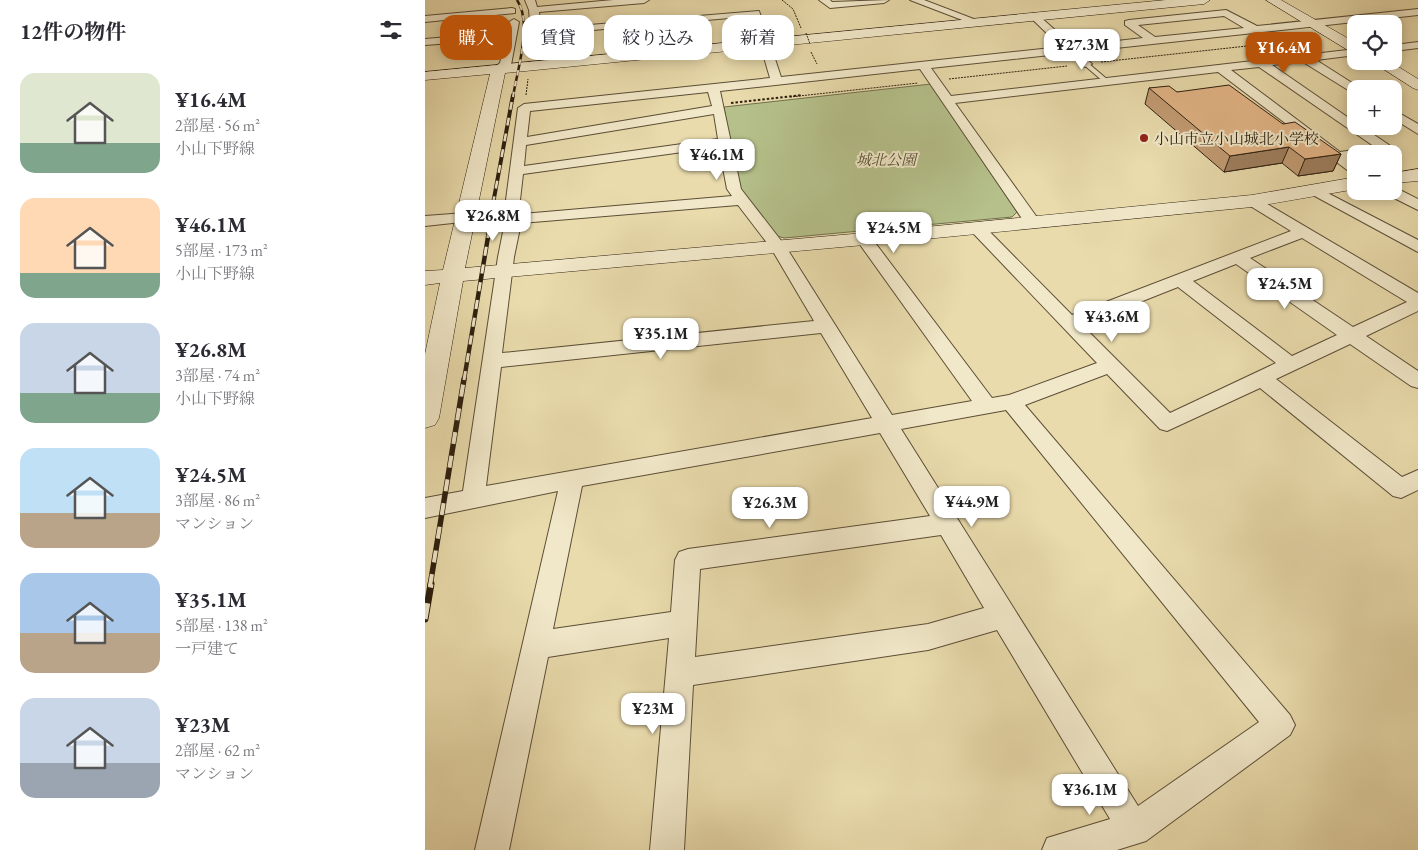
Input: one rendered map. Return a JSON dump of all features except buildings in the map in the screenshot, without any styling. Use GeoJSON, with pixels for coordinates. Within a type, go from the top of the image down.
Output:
{"type":"FeatureCollection","features":[{"type":"Feature","properties":{"kind":"street"},"geometry":{"type":"LineString","coordinates":[[505,0],[512,11],[514,22],[512,34]]}},
{"type":"Feature","properties":{"kind":"street"},"geometry":{"type":"LineString","coordinates":[[644,0],[532,5],[536,32],[722,16]]}},
{"type":"Feature","properties":{"kind":"street"},"geometry":{"type":"LineString","coordinates":[[824,0],[830,5],[884,0]]}},
{"type":"Feature","properties":{"kind":"street"},"geometry":{"type":"LineString","coordinates":[[915,0],[974,21]]}},
{"type":"Feature","properties":{"kind":"street"},"geometry":{"type":"LineString","coordinates":[[794,39],[1204,0]]}},
{"type":"Feature","properties":{"kind":"street"},"geometry":{"type":"LineString","coordinates":[[1272,0],[1347,44]]}},
{"type":"Feature","properties":{"kind":"street"},"geometry":{"type":"LineString","coordinates":[[425,18],[512,11]]}},
{"type":"Feature","properties":{"kind":"street"},"geometry":{"type":"LineString","coordinates":[[473,499],[504,270],[515,213],[513,200],[524,108],[1418,12]]}},
{"type":"Feature","properties":{"kind":"street"},"geometry":{"type":"LineString","coordinates":[[733,15],[756,13],[757,15]]}},
{"type":"Feature","properties":{"kind":"street"},"geometry":{"type":"LineString","coordinates":[[1152,40],[1129,23],[1226,13],[1253,29]]}},
{"type":"Feature","properties":{"kind":"street"},"geometry":{"type":"LineString","coordinates":[[1035,16],[1086,64]]}},
{"type":"Feature","properties":{"kind":"street"},"geometry":{"type":"LineString","coordinates":[[425,42],[440,41]]}},
{"type":"Feature","properties":{"kind":"street"},"geometry":{"type":"LineString","coordinates":[[1402,47],[1418,45]]}},
{"type":"Feature","properties":{"kind":"street"},"geometry":{"type":"LineString","coordinates":[[425,76],[722,46]]}},
{"type":"Feature","properties":{"kind":"street"},"geometry":{"type":"LineString","coordinates":[[947,100],[1347,51]]}},
{"type":"Feature","properties":{"kind":"street"},"geometry":{"type":"LineString","coordinates":[[1305,58],[1347,85]]}},
{"type":"Feature","properties":{"kind":"street"},"geometry":{"type":"LineString","coordinates":[[425,418],[431,357],[453,275],[498,69],[505,65],[506,60]]}},
{"type":"Feature","properties":{"kind":"street"},"geometry":{"type":"LineString","coordinates":[[771,60],[777,81]]}},
{"type":"Feature","properties":{"kind":"street"},"geometry":{"type":"LineString","coordinates":[[1261,63],[1387,150],[1339,156]]}},
{"type":"Feature","properties":{"kind":"street"},"geometry":{"type":"LineString","coordinates":[[923,65],[1033,223]]}},
{"type":"Feature","properties":{"kind":"street"},"geometry":{"type":"LineString","coordinates":[[1221,68],[1347,163]]}},
{"type":"Feature","properties":{"kind":"street"},"geometry":{"type":"LineString","coordinates":[[1392,70],[1418,85]]}},
{"type":"Feature","properties":{"kind":"street"},"geometry":{"type":"LineString","coordinates":[[713,88],[737,194],[778,247],[1135,829]]}},
{"type":"Feature","properties":{"kind":"street"},"geometry":{"type":"LineString","coordinates":[[521,142],[718,107]]}},
{"type":"Feature","properties":{"kind":"street"},"geometry":{"type":"LineString","coordinates":[[1402,119],[1418,130]]}},
{"type":"Feature","properties":{"kind":"street"},"geometry":{"type":"LineString","coordinates":[[517,171],[725,142]]}},
{"type":"Feature","properties":{"kind":"street"},"geometry":{"type":"LineString","coordinates":[[1402,177],[1418,175]]}},
{"type":"Feature","properties":{"kind":"street"},"geometry":{"type":"LineString","coordinates":[[425,278],[1033,223],[1252,201],[1347,186]]}},
{"type":"Feature","properties":{"kind":"street"},"geometry":{"type":"LineString","coordinates":[[1316,191],[1418,247]]}},
{"type":"Feature","properties":{"kind":"street"},"geometry":{"type":"LineString","coordinates":[[515,213],[737,194]]}},
{"type":"Feature","properties":{"kind":"street"},"geometry":{"type":"LineString","coordinates":[[1402,197],[1418,205]]}},
{"type":"Feature","properties":{"kind":"street"},"geometry":{"type":"LineString","coordinates":[[1252,201],[1418,303]]}},
{"type":"Feature","properties":{"kind":"street"},"geometry":{"type":"LineString","coordinates":[[425,222],[466,218]]}},
{"type":"Feature","properties":{"kind":"street"},"geometry":{"type":"LineString","coordinates":[[977,228],[1167,423],[1418,303]]}},
{"type":"Feature","properties":{"kind":"street"},"geometry":{"type":"LineString","coordinates":[[1069,323],[1303,232]]}},
{"type":"Feature","properties":{"kind":"street"},"geometry":{"type":"LineString","coordinates":[[864,239],[999,404],[1280,725],[1135,829],[1059,850]]}},
{"type":"Feature","properties":{"kind":"street"},"geometry":{"type":"LineString","coordinates":[[1237,257],[1418,381]]}},
{"type":"Feature","properties":{"kind":"street"},"geometry":{"type":"LineString","coordinates":[[1180,280],[1290,364]]}},
{"type":"Feature","properties":{"kind":"street"},"geometry":{"type":"LineString","coordinates":[[492,361],[826,326]]}},
{"type":"Feature","properties":{"kind":"street"},"geometry":{"type":"LineString","coordinates":[[425,508],[573,479],[999,404],[1110,365]]}},
{"type":"Feature","properties":{"kind":"street"},"geometry":{"type":"LineString","coordinates":[[1261,378],[1401,489],[1418,479]]}},
{"type":"Feature","properties":{"kind":"street"},"geometry":{"type":"LineString","coordinates":[[492,850],[573,479]]}},
{"type":"Feature","properties":{"kind":"street"},"geometry":{"type":"LineString","coordinates":[[667,850],[688,560],[947,524]]}},
{"type":"Feature","properties":{"kind":"street"},"geometry":{"type":"LineString","coordinates":[[679,673],[928,637],[1004,615]]}},
{"type":"Feature","properties":{"kind":"street"},"geometry":{"type":"LineString","coordinates":[[536,645],[683,622]]}},
{"type":"Feature","properties":{"kind":"lane"},"geometry":{"type":"LineString","coordinates":[[1086,64],[1106,81]]}},
{"type":"Feature","properties":{"kind":"path"},"geometry":{"type":"LineString","coordinates":[[806,33],[811,44]]}},
{"type":"Feature","properties":{"kind":"path"},"geometry":{"type":"LineString","coordinates":[[718,107],[1335,36]]}},
{"type":"Feature","properties":{"kind":"green space","name":"城北公園"},"geometry":{"type":"Polygon","coordinates":[[[931,84],[1017,212],[1012,217],[784,238],[777,236],[743,194],[735,176],[724,107],[931,84]]]}},
{"type":"Feature","properties":{"kind":"railway"},"geometry":{"type":"LineString","coordinates":[[513,97],[524,34],[522,10],[517,0]]}},
{"type":"Feature","properties":{"kind":"railway"},"geometry":{"type":"LineString","coordinates":[[490,220],[513,95]]}},
{"type":"Feature","properties":{"kind":"railway"},"geometry":{"type":"LineString","coordinates":[[464,380],[491,219]]}},
{"type":"Feature","properties":{"kind":"railway"},"geometry":{"type":"LineString","coordinates":[[430,586],[464,379]]}},
{"type":"Feature","properties":{"kind":"railway"},"geometry":{"type":"LineString","coordinates":[[425,619],[431,584]]}},
{"type":"Feature","properties":{"kind":"place","name":"小山市立小山城北小学校"},"geometry":{"type":"Point","coordinates":[1144,138]}}]}
